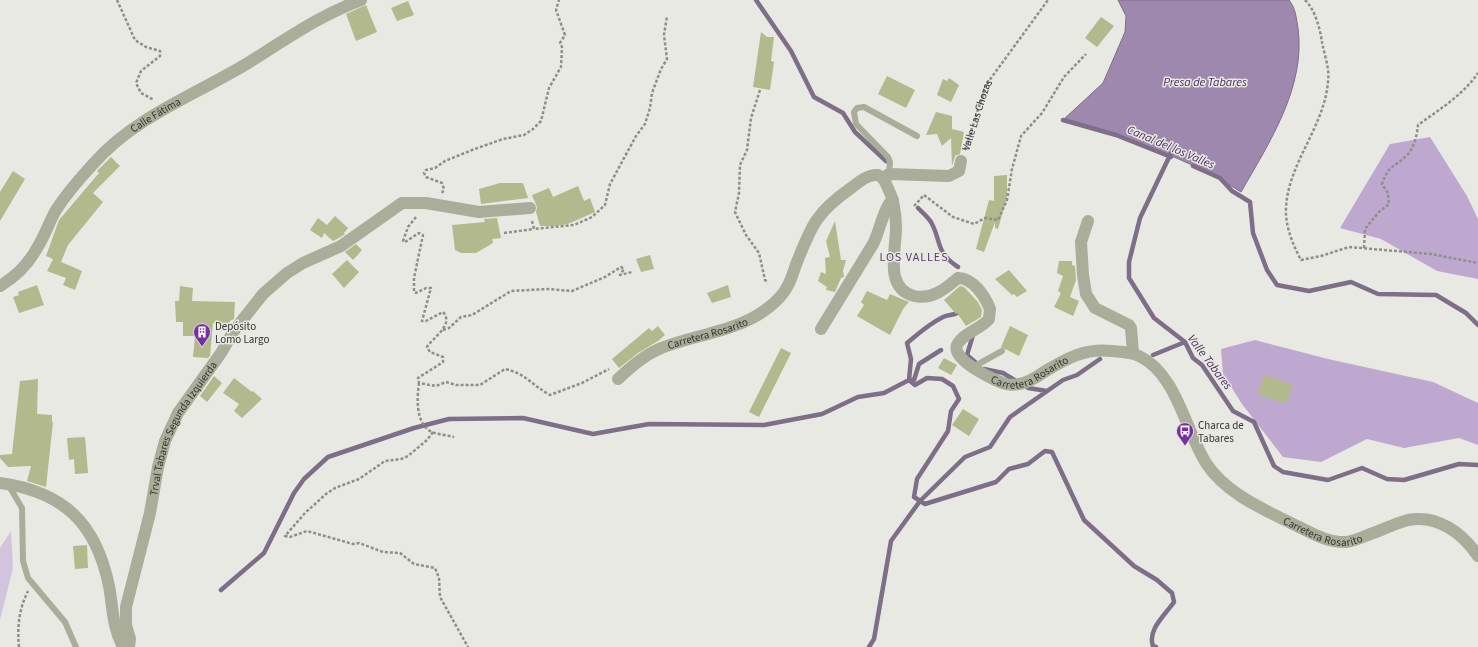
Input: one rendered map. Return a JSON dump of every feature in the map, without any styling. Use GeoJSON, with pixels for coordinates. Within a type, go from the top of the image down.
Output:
{"type":"FeatureCollection","features":[{"type":"Feature","properties":{"kind":"street","name":"Calle Fátima"},"geometry":{"type":"LineString","coordinates":[[0,286],[25,265],[38,248],[56,209],[94,162],[123,135],[164,109],[247,63],[317,20],[361,0]]}},
{"type":"Feature","properties":{"kind":"street","name":"Valle Las Chozas"},"geometry":{"type":"LineString","coordinates":[[886,176],[949,176],[959,171],[961,162]]}},
{"type":"Feature","properties":{"kind":"street","name":"Carretera Rosarito"},"geometry":{"type":"LineString","coordinates":[[618,379],[645,356],[659,349],[738,326],[766,310],[775,303],[788,286],[813,225],[823,211],[846,192],[868,177],[876,174],[886,176],[893,200],[896,230],[893,273],[899,286],[908,294],[918,297],[929,296],[947,287],[958,278],[964,278],[980,292],[988,304],[991,313],[989,319],[963,338],[957,347],[960,356],[989,378],[1012,385],[1023,384],[1066,358],[1084,352],[1104,350],[1133,353],[1147,360],[1160,372],[1171,389],[1206,463],[1217,477],[1248,501],[1315,535],[1338,542],[1352,540],[1409,520],[1429,520],[1445,525],[1457,533],[1478,556]]}},
{"type":"Feature","properties":{"kind":"street"},"geometry":{"type":"LineString","coordinates":[[820,330],[874,244],[888,204],[893,200]]}},
{"type":"Feature","properties":{"kind":"street","name":"Trval Tabares Segunda Izquierda"},"geometry":{"type":"LineString","coordinates":[[129,646],[130,639],[125,616],[130,586],[150,513],[158,468],[165,441],[182,408],[249,310],[282,276],[304,263],[341,246],[368,228],[395,206],[408,202],[426,203],[479,212],[530,208]]}},
{"type":"Feature","properties":{"kind":"street"},"geometry":{"type":"LineString","coordinates":[[1088,221],[1080,242],[1082,275],[1086,294],[1095,308],[1129,325],[1131,328],[1133,353]]}},
{"type":"Feature","properties":{"kind":"street"},"geometry":{"type":"LineString","coordinates":[[4,484],[33,491],[59,503],[74,513],[87,527],[96,546],[109,584],[115,629],[122,645],[129,646]]}},
{"type":"Feature","properties":{"kind":"lane"},"geometry":{"type":"LineString","coordinates":[[886,176],[890,162],[888,157],[856,124],[854,112],[857,108],[864,107],[917,136]]}},
{"type":"Feature","properties":{"kind":"lane"},"geometry":{"type":"LineString","coordinates":[[973,367],[994,357],[1002,351]]}},
{"type":"Feature","properties":{"kind":"lane"},"geometry":{"type":"LineString","coordinates":[[4,484],[22,508],[23,561],[32,583],[65,622],[76,647]]}},
{"type":"Feature","properties":{"kind":"path"},"geometry":{"type":"LineString","coordinates":[[117,0],[135,40],[160,51],[160,56],[141,70],[136,83],[140,94],[157,102],[164,109]]}},
{"type":"Feature","properties":{"kind":"path"},"geometry":{"type":"LineString","coordinates":[[454,436],[433,432],[421,422],[418,401],[418,378],[443,362],[443,357],[430,352],[427,347],[442,330],[446,315],[443,312],[426,321],[422,321],[431,288],[426,288],[416,293],[414,292],[414,278],[422,234],[419,233],[405,242],[403,241],[408,227],[429,199],[442,194],[444,189],[442,183],[434,178],[426,177],[424,173],[426,170],[435,168],[445,161],[499,140],[524,135],[541,121],[549,88],[560,67],[562,47],[560,43],[565,35],[556,10],[559,0]]}},
{"type":"Feature","properties":{"kind":"path","name":"Valle Las Chozas"},"geometry":{"type":"LineString","coordinates":[[961,162],[986,85],[1048,0]]}},
{"type":"Feature","properties":{"kind":"path"},"geometry":{"type":"LineString","coordinates":[[1305,0],[1310,4],[1321,32],[1329,80],[1321,110],[1289,186],[1285,209],[1291,241],[1301,260],[1321,256],[1349,247],[1431,254],[1478,263]]}},
{"type":"Feature","properties":{"kind":"path"},"geometry":{"type":"LineString","coordinates":[[504,233],[574,225],[592,218],[605,205],[610,184],[636,136],[645,124],[650,108],[652,93],[661,69],[667,59],[664,35],[667,16]]}},
{"type":"Feature","properties":{"kind":"path"},"geometry":{"type":"LineString","coordinates":[[914,206],[924,195],[954,217],[974,224],[985,218],[998,220],[1007,200],[1012,169],[1021,136],[1042,113],[1064,77],[1086,54]]}},
{"type":"Feature","properties":{"kind":"path"},"geometry":{"type":"LineString","coordinates":[[1364,248],[1365,229],[1379,212],[1389,204],[1388,193],[1382,184],[1387,170],[1407,156],[1417,137],[1418,125],[1455,98],[1472,82],[1478,73]]}},
{"type":"Feature","properties":{"kind":"path"},"geometry":{"type":"LineString","coordinates":[[760,90],[751,118],[747,150],[740,165],[739,193],[735,212],[746,235],[759,253],[765,280],[768,283]]}},
{"type":"Feature","properties":{"kind":"path"},"geometry":{"type":"LineString","coordinates":[[530,208],[534,229]]}},
{"type":"Feature","properties":{"kind":"path"},"geometry":{"type":"LineString","coordinates":[[442,330],[449,328],[461,316],[472,315],[511,292],[547,290],[568,291],[605,277],[621,266],[624,269],[620,275],[632,272]]}},
{"type":"Feature","properties":{"kind":"path"},"geometry":{"type":"LineString","coordinates":[[419,383],[436,386],[446,382],[456,385],[480,385],[505,369],[529,379],[537,388],[550,395],[582,382],[609,368]]}},
{"type":"Feature","properties":{"kind":"path"},"geometry":{"type":"LineString","coordinates":[[433,432],[427,440],[408,456],[401,459],[385,461],[359,479],[335,488],[326,494],[305,513],[285,536],[290,537],[307,531],[353,544],[359,543],[383,552],[400,553],[414,564],[435,568],[439,578],[440,597],[468,647]]}},
{"type":"Feature","properties":{"kind":"path"},"geometry":{"type":"LineString","coordinates":[[19,647],[17,630],[18,623],[23,602],[32,583]]}},
{"type":"Feature","properties":{"kind":"shaded area"},"geometry":{"type":"Polygon","coordinates":[[[1430,137],[1467,196],[1478,219],[1478,279],[1437,271],[1381,239],[1340,228],[1390,144],[1430,137]]]}},
{"type":"Feature","properties":{"kind":"shaded area"},"geometry":{"type":"Polygon","coordinates":[[[1255,340],[1328,359],[1433,382],[1478,403],[1478,445],[1459,438],[1404,448],[1367,439],[1321,462],[1283,457],[1242,404],[1223,374],[1221,349],[1255,340]]]}},
{"type":"Feature","properties":{"kind":"shaded area"},"geometry":{"type":"Polygon","coordinates":[[[11,531],[13,568],[0,620],[0,548],[11,531]]]}},
{"type":"Feature","properties":{"kind":"water","name":"Presa de Tabares"},"geometry":{"type":"Polygon","coordinates":[[[1118,0],[1289,0],[1291,3],[1297,20],[1299,50],[1291,93],[1283,114],[1263,154],[1241,192],[1199,168],[1155,149],[1063,120],[1103,83],[1125,32],[1126,16],[1118,0]]]}},
{"type":"Feature","properties":{"kind":"building"},"geometry":{"type":"Polygon","coordinates":[[[408,1],[414,15],[397,21],[391,8],[408,1]]]}},
{"type":"Feature","properties":{"kind":"building"},"geometry":{"type":"Polygon","coordinates":[[[366,5],[377,32],[356,41],[346,14],[366,5]]]}},
{"type":"Feature","properties":{"kind":"building"},"geometry":{"type":"Polygon","coordinates":[[[1101,17],[1114,26],[1097,47],[1085,38],[1101,17]]]}},
{"type":"Feature","properties":{"kind":"building"},"geometry":{"type":"Polygon","coordinates":[[[761,32],[767,37],[774,37],[771,61],[774,62],[770,90],[753,87],[761,32]]]}},
{"type":"Feature","properties":{"kind":"building"},"geometry":{"type":"Polygon","coordinates":[[[887,76],[915,90],[906,108],[878,94],[887,76]]]}},
{"type":"Feature","properties":{"kind":"building"},"geometry":{"type":"Polygon","coordinates":[[[949,78],[959,85],[951,102],[937,95],[943,79],[947,81],[949,78]]]}},
{"type":"Feature","properties":{"kind":"building"},"geometry":{"type":"Polygon","coordinates":[[[936,112],[952,116],[952,129],[964,132],[960,154],[955,156],[952,166],[951,138],[942,146],[937,134],[926,135],[936,112]]]}},
{"type":"Feature","properties":{"kind":"building"},"geometry":{"type":"Polygon","coordinates":[[[111,157],[120,166],[93,193],[103,202],[68,245],[61,262],[82,271],[75,290],[63,285],[66,278],[47,271],[53,259],[46,256],[59,220],[99,173],[97,171],[111,157]]]}},
{"type":"Feature","properties":{"kind":"building"},"geometry":{"type":"Polygon","coordinates":[[[13,171],[25,179],[0,221],[0,192],[13,171]]]}},
{"type":"Feature","properties":{"kind":"building"},"geometry":{"type":"Polygon","coordinates":[[[1007,175],[1007,197],[998,229],[995,228],[995,222],[984,252],[976,249],[989,200],[994,201],[994,176],[1007,175]]]}},
{"type":"Feature","properties":{"kind":"building"},"geometry":{"type":"Polygon","coordinates":[[[500,183],[523,183],[528,198],[481,204],[479,189],[500,183]]]}},
{"type":"Feature","properties":{"kind":"building"},"geometry":{"type":"Polygon","coordinates":[[[578,186],[584,201],[590,198],[595,212],[568,224],[540,226],[536,212],[537,207],[532,195],[549,188],[553,197],[578,186]]]}},
{"type":"Feature","properties":{"kind":"building"},"geometry":{"type":"Polygon","coordinates":[[[335,216],[348,228],[344,233],[345,234],[337,239],[333,241],[324,233],[322,238],[310,230],[318,218],[327,225],[335,216]]]}},
{"type":"Feature","properties":{"kind":"building"},"geometry":{"type":"Polygon","coordinates":[[[497,218],[501,238],[492,239],[493,243],[476,253],[461,253],[455,250],[452,225],[485,222],[484,219],[497,218]]]}},
{"type":"Feature","properties":{"kind":"building"},"geometry":{"type":"Polygon","coordinates":[[[835,221],[841,260],[846,260],[843,271],[844,277],[841,278],[835,292],[826,290],[827,287],[818,281],[821,272],[826,274],[825,258],[830,257],[826,241],[835,221]]]}},
{"type":"Feature","properties":{"kind":"building"},"geometry":{"type":"Polygon","coordinates":[[[356,244],[362,250],[353,260],[345,252],[356,244]]]}},
{"type":"Feature","properties":{"kind":"building"},"geometry":{"type":"Polygon","coordinates":[[[650,255],[654,269],[641,272],[636,259],[650,255]]]}},
{"type":"Feature","properties":{"kind":"building"},"geometry":{"type":"Polygon","coordinates":[[[347,260],[359,272],[344,288],[332,274],[347,260]]]}},
{"type":"Feature","properties":{"kind":"building"},"geometry":{"type":"Polygon","coordinates":[[[1059,261],[1072,261],[1072,265],[1075,266],[1076,280],[1070,297],[1079,301],[1073,316],[1054,307],[1061,293],[1058,291],[1063,276],[1057,273],[1059,261]]]}},
{"type":"Feature","properties":{"kind":"building"},"geometry":{"type":"Polygon","coordinates":[[[1009,270],[1027,291],[1017,297],[1014,294],[1012,295],[995,279],[1009,270]]]}},
{"type":"Feature","properties":{"kind":"building"},"geometry":{"type":"Polygon","coordinates":[[[37,285],[44,305],[19,313],[13,297],[19,295],[18,292],[37,285]]]}},
{"type":"Feature","properties":{"kind":"building"},"geometry":{"type":"Polygon","coordinates":[[[728,285],[731,297],[712,303],[707,293],[728,285]]]}},
{"type":"Feature","properties":{"kind":"building"},"geometry":{"type":"Polygon","coordinates":[[[180,286],[193,288],[192,301],[235,302],[234,319],[230,321],[229,326],[213,323],[210,356],[208,358],[193,357],[195,336],[183,336],[183,322],[176,322],[175,301],[179,301],[180,286]]]}},
{"type":"Feature","properties":{"kind":"building"},"geometry":{"type":"Polygon","coordinates":[[[960,286],[964,287],[978,302],[982,310],[981,317],[966,326],[957,313],[956,314],[944,300],[960,286]]]}},
{"type":"Feature","properties":{"kind":"building"},"geometry":{"type":"Polygon","coordinates":[[[867,291],[887,300],[890,294],[909,302],[903,309],[890,335],[857,316],[864,305],[861,302],[867,291]]]}},
{"type":"Feature","properties":{"kind":"building"},"geometry":{"type":"Polygon","coordinates":[[[658,326],[665,335],[619,368],[612,359],[649,328],[652,331],[658,326]]]}},
{"type":"Feature","properties":{"kind":"building"},"geometry":{"type":"Polygon","coordinates":[[[1010,326],[1028,335],[1019,356],[1001,347],[1010,326]]]}},
{"type":"Feature","properties":{"kind":"building"},"geometry":{"type":"Polygon","coordinates":[[[781,348],[791,353],[759,417],[749,412],[781,348]]]}},
{"type":"Feature","properties":{"kind":"building"},"geometry":{"type":"Polygon","coordinates":[[[944,358],[957,365],[951,375],[938,368],[944,358]]]}},
{"type":"Feature","properties":{"kind":"building"},"geometry":{"type":"Polygon","coordinates":[[[1265,375],[1293,385],[1286,404],[1257,394],[1265,375]]]}},
{"type":"Feature","properties":{"kind":"building"},"geometry":{"type":"Polygon","coordinates":[[[214,376],[222,383],[207,402],[200,396],[214,376]]]}},
{"type":"Feature","properties":{"kind":"building"},"geometry":{"type":"Polygon","coordinates":[[[234,378],[262,399],[242,418],[234,411],[239,404],[223,393],[234,378]]]}},
{"type":"Feature","properties":{"kind":"building"},"geometry":{"type":"Polygon","coordinates":[[[38,379],[37,414],[52,415],[53,422],[46,487],[27,481],[31,466],[8,467],[0,458],[0,455],[12,454],[20,381],[38,379]]]}},
{"type":"Feature","properties":{"kind":"building"},"geometry":{"type":"Polygon","coordinates":[[[963,409],[979,419],[969,436],[952,425],[963,409]]]}},
{"type":"Feature","properties":{"kind":"building"},"geometry":{"type":"Polygon","coordinates":[[[85,437],[88,473],[75,474],[74,459],[69,460],[67,438],[85,437]]]}},
{"type":"Feature","properties":{"kind":"building"},"geometry":{"type":"Polygon","coordinates":[[[87,545],[88,568],[75,569],[73,546],[87,545]]]}},
{"type":"Feature","properties":{"kind":"waterway"},"geometry":{"type":"LineString","coordinates":[[756,0],[791,51],[814,97],[843,113],[855,132],[886,161]]}},
{"type":"Feature","properties":{"kind":"waterway","name":"Canal del los Valles"},"geometry":{"type":"LineString","coordinates":[[1063,120],[1116,135],[1171,157]]}},
{"type":"Feature","properties":{"kind":"waterway","name":"Valle Tabares"},"geometry":{"type":"LineString","coordinates":[[1172,151],[1140,218],[1129,262],[1129,278],[1154,318],[1185,342],[1193,358],[1202,365],[1233,411],[1254,422],[1274,466],[1283,472],[1328,480],[1362,468],[1387,479],[1404,480],[1459,464],[1478,465]]}},
{"type":"Feature","properties":{"kind":"waterway","name":"Canal del los Valles"},"geometry":{"type":"LineString","coordinates":[[1193,166],[1220,178],[1232,191],[1250,202],[1253,233],[1267,270],[1277,285],[1309,291],[1351,282],[1378,294],[1436,295],[1466,313],[1478,325]]}},
{"type":"Feature","properties":{"kind":"waterway"},"geometry":{"type":"LineString","coordinates":[[918,208],[931,222],[942,251],[951,262],[958,267]]}},
{"type":"Feature","properties":{"kind":"waterway","name":"Canal del los Valles"},"geometry":{"type":"LineString","coordinates":[[962,310],[938,320],[907,343],[911,359],[909,380],[915,385],[927,378],[942,379],[953,386],[959,399],[951,411],[948,431],[917,479],[914,497],[925,504],[996,482],[1009,469],[1028,464],[1045,451],[1052,452],[1084,520],[1134,566],[1157,580],[1172,593],[1174,602],[1158,623],[1152,634],[1153,646],[1156,647]]}},
{"type":"Feature","properties":{"kind":"waterway"},"geometry":{"type":"LineString","coordinates":[[973,335],[967,355],[975,362]]}},
{"type":"Feature","properties":{"kind":"waterway"},"geometry":{"type":"LineString","coordinates":[[1153,355],[1185,342]]}},
{"type":"Feature","properties":{"kind":"waterway"},"geometry":{"type":"LineString","coordinates":[[221,590],[264,553],[294,493],[304,479],[328,457],[414,428],[449,419],[523,418],[593,434],[649,424],[764,425],[822,414],[858,397],[884,393],[909,380],[914,380],[919,364],[941,350]]}},
{"type":"Feature","properties":{"kind":"waterway"},"geometry":{"type":"LineString","coordinates":[[869,647],[874,639],[891,541],[920,501],[965,457],[990,447],[1010,417],[1063,380],[1077,375],[1100,359]]}},
{"type":"Feature","properties":{"kind":"waterway"},"geometry":{"type":"LineString","coordinates":[[984,369],[1003,373],[1016,381]]}},
{"type":"Feature","properties":{"kind":"waterway"},"geometry":{"type":"LineString","coordinates":[[1028,388],[1047,391]]}},
{"type":"Feature","properties":{"kind":"place","name":"Depósito Lomo Largo"},"geometry":{"type":"Point","coordinates":[202,347]}},
{"type":"Feature","properties":{"kind":"place","name":"Charca de Tabares"},"geometry":{"type":"Point","coordinates":[1185,446]}},
{"type":"Feature","properties":{"kind":"district","name":"LOS VALLES"},"geometry":{"type":"Point","coordinates":[914,257]}}]}
